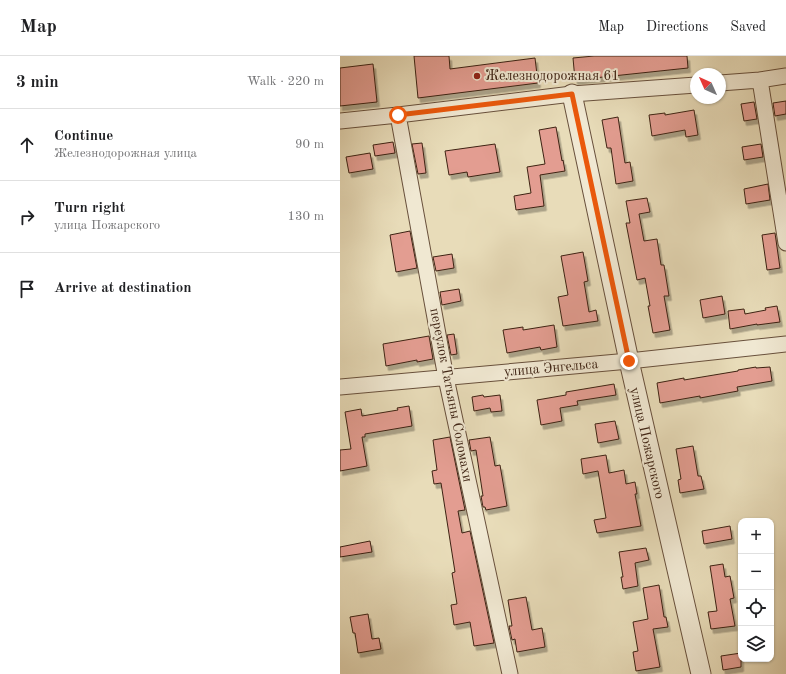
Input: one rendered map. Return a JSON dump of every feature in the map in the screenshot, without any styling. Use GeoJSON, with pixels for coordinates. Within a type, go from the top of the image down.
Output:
{"type":"FeatureCollection","features":[{"type":"Feature","properties":{"kind":"street"},"geometry":{"type":"LineString","coordinates":[[726,83],[786,76]]}},
{"type":"Feature","properties":{"kind":"street"},"geometry":{"type":"LineString","coordinates":[[760,80],[786,243]]}},
{"type":"Feature","properties":{"kind":"street"},"geometry":{"type":"LineString","coordinates":[[340,121],[572,94],[690,85]]}},
{"type":"Feature","properties":{"kind":"street","name":"улица Пожарского"},"geometry":{"type":"LineString","coordinates":[[572,94],[629,361],[700,674]]}},
{"type":"Feature","properties":{"kind":"street","name":"переулок Татьяны Соломахи"},"geometry":{"type":"LineString","coordinates":[[398,115],[446,378],[510,674]]}},
{"type":"Feature","properties":{"kind":"street","name":"улица Энгельса"},"geometry":{"type":"LineString","coordinates":[[340,387],[629,361],[786,344]]}},
{"type":"Feature","properties":{"kind":"building","name":"Железнодорожная 61"},"geometry":{"type":"Polygon","coordinates":[[[414,56],[449,56],[450,69],[535,58],[538,83],[418,98],[414,56]]]}},
{"type":"Feature","properties":{"kind":"building"},"geometry":{"type":"Polygon","coordinates":[[[594,56],[687,56],[688,68],[575,80],[573,58],[594,56]]]}},
{"type":"Feature","properties":{"kind":"building"},"geometry":{"type":"Polygon","coordinates":[[[373,64],[377,102],[340,106],[340,68],[373,64]]]}},
{"type":"Feature","properties":{"kind":"building"},"geometry":{"type":"Polygon","coordinates":[[[786,101],[786,114],[775,116],[773,103],[786,101]]]}},
{"type":"Feature","properties":{"kind":"building"},"geometry":{"type":"Polygon","coordinates":[[[754,102],[757,119],[744,121],[741,104],[754,102]]]}},
{"type":"Feature","properties":{"kind":"building"},"geometry":{"type":"Polygon","coordinates":[[[694,110],[698,135],[686,137],[685,130],[652,136],[649,115],[665,113],[665,115],[694,110]]]}},
{"type":"Feature","properties":{"kind":"building"},"geometry":{"type":"Polygon","coordinates":[[[618,117],[625,163],[630,162],[633,181],[616,184],[611,148],[607,148],[602,120],[618,117]]]}},
{"type":"Feature","properties":{"kind":"building"},"geometry":{"type":"Polygon","coordinates":[[[556,127],[565,171],[540,175],[544,206],[516,210],[514,196],[531,193],[527,167],[545,164],[539,130],[556,127]]]}},
{"type":"Feature","properties":{"kind":"building"},"geometry":{"type":"Polygon","coordinates":[[[393,142],[395,153],[375,156],[373,145],[393,142]]]}},
{"type":"Feature","properties":{"kind":"building"},"geometry":{"type":"Polygon","coordinates":[[[422,143],[426,173],[418,174],[412,144],[422,143]]]}},
{"type":"Feature","properties":{"kind":"building"},"geometry":{"type":"Polygon","coordinates":[[[495,144],[500,172],[468,177],[467,172],[449,175],[445,151],[495,144]]]}},
{"type":"Feature","properties":{"kind":"building"},"geometry":{"type":"Polygon","coordinates":[[[761,144],[763,157],[744,160],[742,147],[761,144]]]}},
{"type":"Feature","properties":{"kind":"building"},"geometry":{"type":"Polygon","coordinates":[[[370,153],[373,169],[349,173],[346,157],[370,153]]]}},
{"type":"Feature","properties":{"kind":"building"},"geometry":{"type":"Polygon","coordinates":[[[768,184],[770,200],[746,204],[744,189],[768,184]]]}},
{"type":"Feature","properties":{"kind":"building"},"geometry":{"type":"Polygon","coordinates":[[[647,198],[650,212],[639,214],[644,241],[657,239],[661,265],[664,265],[669,296],[664,296],[670,330],[653,333],[645,278],[637,280],[626,223],[630,223],[626,201],[647,198]]]}},
{"type":"Feature","properties":{"kind":"building"},"geometry":{"type":"Polygon","coordinates":[[[410,231],[417,268],[396,272],[390,235],[410,231]]]}},
{"type":"Feature","properties":{"kind":"building"},"geometry":{"type":"Polygon","coordinates":[[[775,233],[780,268],[767,270],[762,235],[775,233]]]}},
{"type":"Feature","properties":{"kind":"building"},"geometry":{"type":"Polygon","coordinates":[[[583,252],[588,281],[584,282],[589,312],[596,310],[598,321],[563,326],[558,297],[568,295],[561,256],[583,252]]]}},
{"type":"Feature","properties":{"kind":"building"},"geometry":{"type":"Polygon","coordinates":[[[452,254],[454,268],[436,271],[433,257],[452,254]]]}},
{"type":"Feature","properties":{"kind":"building"},"geometry":{"type":"Polygon","coordinates":[[[459,289],[461,301],[442,305],[440,292],[459,289]]]}},
{"type":"Feature","properties":{"kind":"building"},"geometry":{"type":"Polygon","coordinates":[[[722,296],[725,314],[703,318],[700,300],[722,296]]]}},
{"type":"Feature","properties":{"kind":"building"},"geometry":{"type":"Polygon","coordinates":[[[777,306],[780,322],[757,324],[730,329],[728,311],[744,309],[745,314],[766,310],[765,308],[777,306]]]}},
{"type":"Feature","properties":{"kind":"building"},"geometry":{"type":"Polygon","coordinates":[[[554,325],[557,347],[541,350],[540,347],[507,353],[503,330],[523,327],[523,330],[554,325]]]}},
{"type":"Feature","properties":{"kind":"building"},"geometry":{"type":"Polygon","coordinates":[[[454,334],[457,354],[451,355],[447,335],[454,334]]]}},
{"type":"Feature","properties":{"kind":"building"},"geometry":{"type":"Polygon","coordinates":[[[429,336],[433,359],[417,362],[417,360],[386,366],[383,344],[429,336]]]}},
{"type":"Feature","properties":{"kind":"building"},"geometry":{"type":"Polygon","coordinates":[[[756,367],[770,367],[772,381],[737,387],[738,391],[660,403],[657,383],[684,378],[684,380],[756,367]]]}},
{"type":"Feature","properties":{"kind":"building"},"geometry":{"type":"Polygon","coordinates":[[[614,384],[616,395],[577,401],[578,405],[560,408],[562,421],[541,425],[537,400],[566,395],[566,392],[614,384]]]}},
{"type":"Feature","properties":{"kind":"building"},"geometry":{"type":"Polygon","coordinates":[[[483,395],[484,397],[500,395],[502,411],[491,412],[490,408],[474,411],[472,397],[483,395]]]}},
{"type":"Feature","properties":{"kind":"building"},"geometry":{"type":"Polygon","coordinates":[[[409,406],[412,426],[365,434],[365,437],[362,437],[367,466],[340,471],[340,450],[351,449],[345,412],[361,409],[362,416],[398,410],[397,408],[409,406]]]}},
{"type":"Feature","properties":{"kind":"building"},"geometry":{"type":"Polygon","coordinates":[[[615,421],[619,439],[598,443],[595,424],[615,421]]]}},
{"type":"Feature","properties":{"kind":"building"},"geometry":{"type":"Polygon","coordinates":[[[450,437],[465,510],[458,511],[462,533],[470,531],[494,643],[474,646],[470,622],[454,625],[451,605],[457,604],[452,573],[455,572],[441,483],[434,484],[432,471],[437,470],[433,440],[450,437]]]}},
{"type":"Feature","properties":{"kind":"building"},"geometry":{"type":"Polygon","coordinates":[[[490,437],[495,466],[500,465],[507,506],[486,510],[485,507],[483,507],[481,496],[483,496],[476,450],[471,451],[469,440],[490,437]]]}},
{"type":"Feature","properties":{"kind":"building"},"geometry":{"type":"Polygon","coordinates":[[[693,446],[698,476],[701,476],[704,489],[680,493],[678,480],[681,479],[676,449],[693,446]]]}},
{"type":"Feature","properties":{"kind":"building"},"geometry":{"type":"Polygon","coordinates":[[[606,455],[609,473],[624,470],[626,484],[635,482],[637,494],[635,494],[641,526],[597,533],[594,520],[606,518],[598,471],[583,474],[581,459],[606,455]]]}},
{"type":"Feature","properties":{"kind":"building"},"geometry":{"type":"Polygon","coordinates":[[[730,526],[732,539],[704,544],[702,531],[730,526]]]}},
{"type":"Feature","properties":{"kind":"building"},"geometry":{"type":"Polygon","coordinates":[[[370,541],[372,552],[340,557],[340,547],[370,541]]]}},
{"type":"Feature","properties":{"kind":"building"},"geometry":{"type":"Polygon","coordinates":[[[646,548],[649,560],[635,563],[638,586],[623,589],[621,577],[623,577],[619,552],[646,548]]]}},
{"type":"Feature","properties":{"kind":"building"},"geometry":{"type":"Polygon","coordinates":[[[723,564],[725,577],[730,576],[734,598],[730,599],[735,626],[711,629],[708,612],[717,611],[710,566],[723,564]]]}},
{"type":"Feature","properties":{"kind":"building"},"geometry":{"type":"Polygon","coordinates":[[[659,585],[664,617],[666,617],[668,627],[653,629],[660,667],[636,671],[633,652],[638,651],[633,622],[648,619],[643,588],[659,585]]]}},
{"type":"Feature","properties":{"kind":"building"},"geometry":{"type":"Polygon","coordinates":[[[526,597],[532,630],[542,628],[545,647],[517,652],[515,639],[512,640],[509,626],[512,626],[508,600],[526,597]]]}},
{"type":"Feature","properties":{"kind":"building"},"geometry":{"type":"Polygon","coordinates":[[[368,614],[372,639],[379,638],[381,649],[358,653],[355,633],[353,633],[350,617],[368,614]]]}},
{"type":"Feature","properties":{"kind":"building"},"geometry":{"type":"Polygon","coordinates":[[[738,653],[738,662],[741,662],[741,667],[723,670],[721,656],[738,653]]]}},
{"type":"Feature","properties":{"kind":"place","name":"Железнодорожная 61"},"geometry":{"type":"Point","coordinates":[477,76]}},
{"type":"Feature","properties":{"kind":"route"},"geometry":{"type":"LineString","coordinates":[[398,115],[572,94],[629,361]]}}]}
